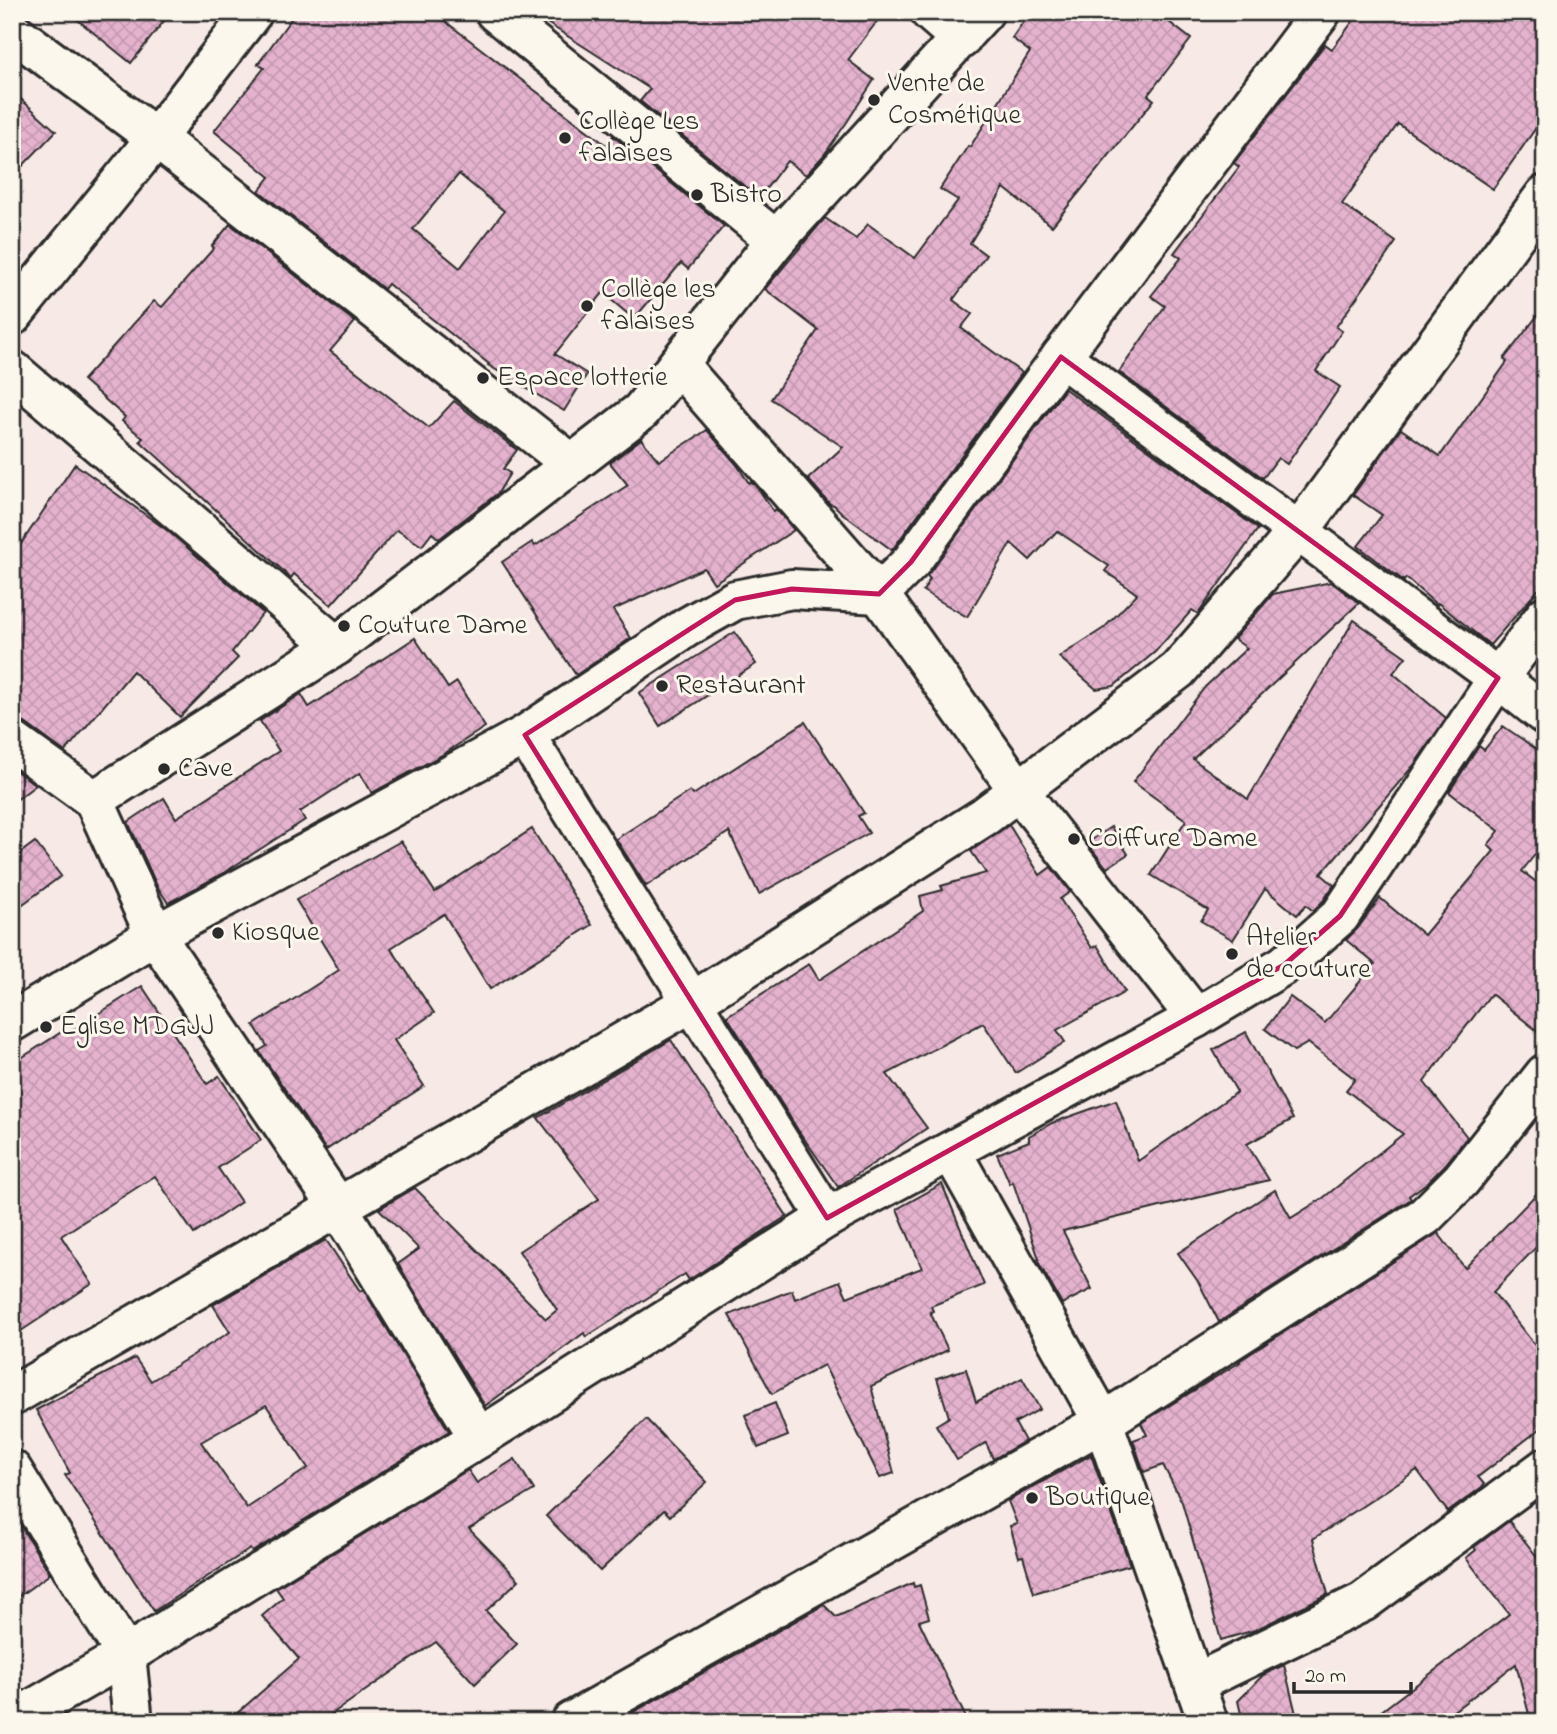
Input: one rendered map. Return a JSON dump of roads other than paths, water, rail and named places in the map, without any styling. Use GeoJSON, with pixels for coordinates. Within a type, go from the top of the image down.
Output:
{"type":"FeatureCollection","features":[{"type":"Feature","properties":{"kind":"street"},"geometry":{"type":"LineString","coordinates":[[12,316],[156,138],[253,12]]}},
{"type":"Feature","properties":{"kind":"street"},"geometry":{"type":"LineString","coordinates":[[495,12],[776,240]]}},
{"type":"Feature","properties":{"kind":"street"},"geometry":{"type":"LineString","coordinates":[[94,800],[336,646],[641,411],[776,240],[973,26],[930,12]]}},
{"type":"Feature","properties":{"kind":"street"},"geometry":{"type":"LineString","coordinates":[[12,1022],[155,935],[525,735],[687,627],[735,600],[792,589],[879,594],[911,562],[1061,357],[1321,12]]}},
{"type":"Feature","properties":{"kind":"street"},"geometry":{"type":"LineString","coordinates":[[12,31],[156,138],[572,464]]}},
{"type":"Feature","properties":{"kind":"street"},"geometry":{"type":"LineString","coordinates":[[12,1396],[692,1002],[985,816],[1178,670],[1298,532],[1545,195]]}},
{"type":"Feature","properties":{"kind":"street"},"geometry":{"type":"LineString","coordinates":[[1061,357],[1545,715]]}},
{"type":"Feature","properties":{"kind":"street"},"geometry":{"type":"LineString","coordinates":[[678,364],[879,594],[1019,791],[1196,1018]]}},
{"type":"Feature","properties":{"kind":"street"},"geometry":{"type":"LineString","coordinates":[[12,370],[336,646]]}},
{"type":"Feature","properties":{"kind":"street"},"geometry":{"type":"LineString","coordinates":[[12,1721],[126,1655],[479,1438],[827,1218],[1196,1018],[1284,965],[1339,916],[1498,678],[1545,616]]}},
{"type":"Feature","properties":{"kind":"street"},"geometry":{"type":"LineString","coordinates":[[525,735],[827,1218]]}},
{"type":"Feature","properties":{"kind":"street"},"geometry":{"type":"LineString","coordinates":[[12,741],[94,800],[155,935],[338,1207],[479,1438]]}},
{"type":"Feature","properties":{"kind":"street"},"geometry":{"type":"LineString","coordinates":[[571,1722],[1103,1422],[1425,1216],[1461,1180],[1545,1074]]}},
{"type":"Feature","properties":{"kind":"street"},"geometry":{"type":"LineString","coordinates":[[951,1151],[1103,1422],[1208,1722]]}},
{"type":"Feature","properties":{"kind":"street"},"geometry":{"type":"LineString","coordinates":[[1196,1683],[1363,1602],[1545,1468]]}},
{"type":"Feature","properties":{"kind":"street"},"geometry":{"type":"LineString","coordinates":[[12,1470],[126,1655],[133,1722]]}},
{"type":"Feature","properties":{"kind":"place","name":"Vente de Cosmétique"},"geometry":{"type":"Point","coordinates":[874,100]}},
{"type":"Feature","properties":{"kind":"place","name":"Collège Les falaises"},"geometry":{"type":"Point","coordinates":[565,138]}},
{"type":"Feature","properties":{"kind":"place","name":"Bistro"},"geometry":{"type":"Point","coordinates":[697,195]}},
{"type":"Feature","properties":{"kind":"place","name":"Collège les falaises"},"geometry":{"type":"Point","coordinates":[587,306]}},
{"type":"Feature","properties":{"kind":"place","name":"Espace lotterie"},"geometry":{"type":"Point","coordinates":[483,378]}},
{"type":"Feature","properties":{"kind":"place","name":"Couture Dame"},"geometry":{"type":"Point","coordinates":[344,626]}},
{"type":"Feature","properties":{"kind":"place","name":"Restaurant"},"geometry":{"type":"Point","coordinates":[662,686]}},
{"type":"Feature","properties":{"kind":"place","name":"Cave"},"geometry":{"type":"Point","coordinates":[164,769]}},
{"type":"Feature","properties":{"kind":"place","name":"Coiffure Dame"},"geometry":{"type":"Point","coordinates":[1074,839]}},
{"type":"Feature","properties":{"kind":"place","name":"Kiosque"},"geometry":{"type":"Point","coordinates":[218,933]}},
{"type":"Feature","properties":{"kind":"place","name":"Atelier de couture"},"geometry":{"type":"Point","coordinates":[1232,954]}},
{"type":"Feature","properties":{"kind":"place","name":"Eglise MDGJJ"},"geometry":{"type":"Point","coordinates":[46,1027]}},
{"type":"Feature","properties":{"kind":"place","name":"Boutique"},"geometry":{"type":"Point","coordinates":[1032,1498]}}]}
